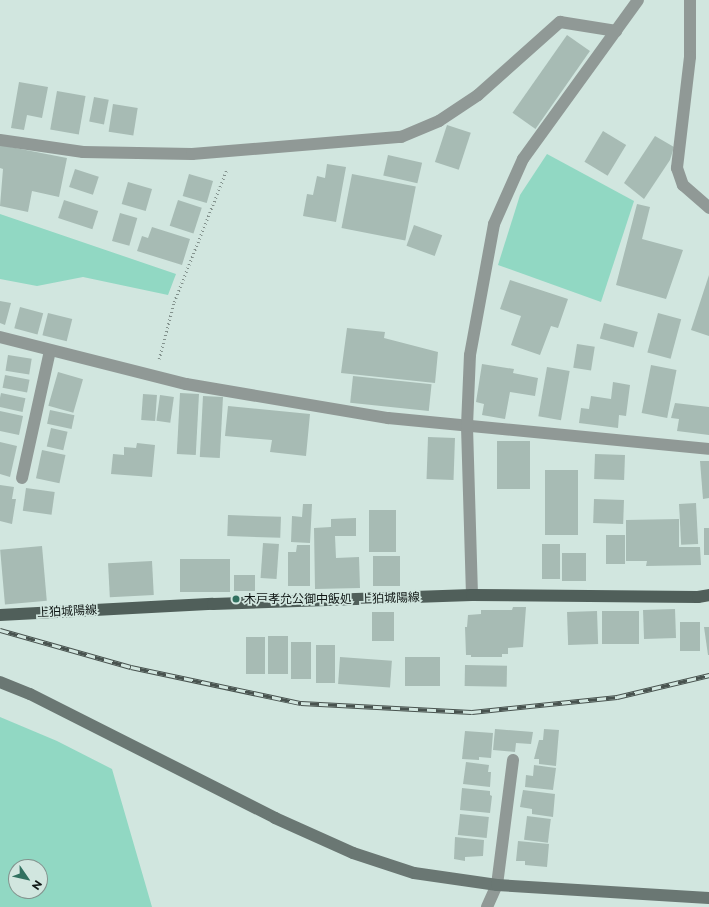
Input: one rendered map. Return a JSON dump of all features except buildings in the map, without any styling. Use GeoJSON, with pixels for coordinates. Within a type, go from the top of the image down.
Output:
{"type":"FeatureCollection","features":[{"type":"Feature","properties":{"kind":"main road","name":"上狛城陽線"},"geometry":{"type":"LineString","coordinates":[[0,615],[212,604],[472,595],[698,597],[709,594]]}},
{"type":"Feature","properties":{"kind":"street"},"geometry":{"type":"LineString","coordinates":[[472,595],[467,426],[470,355],[494,224],[523,159],[638,0]]}},
{"type":"Feature","properties":{"kind":"street"},"geometry":{"type":"LineString","coordinates":[[690,0],[690,57],[677,168],[683,185],[709,208]]}},
{"type":"Feature","properties":{"kind":"street"},"geometry":{"type":"LineString","coordinates":[[0,140],[90,152],[192,154],[402,137],[439,121],[478,95],[560,22],[616,31]]}},
{"type":"Feature","properties":{"kind":"street"},"geometry":{"type":"LineString","coordinates":[[0,337],[50,351],[154,376],[388,418],[709,449]]}},
{"type":"Feature","properties":{"kind":"street"},"geometry":{"type":"LineString","coordinates":[[22,478],[50,351]]}},
{"type":"Feature","properties":{"kind":"street"},"geometry":{"type":"LineString","coordinates":[[0,682],[30,694],[275,818],[353,853],[414,873],[498,885],[709,898]]}},
{"type":"Feature","properties":{"kind":"street"},"geometry":{"type":"LineString","coordinates":[[487,907],[498,885],[513,760]]}},
{"type":"Feature","properties":{"kind":"path"},"geometry":{"type":"LineString","coordinates":[[154,376],[174,302],[234,150]]}},
{"type":"Feature","properties":{"kind":"green space"},"geometry":{"type":"Polygon","coordinates":[[[547,154],[634,201],[601,302],[498,265],[520,195],[547,154]]]}},
{"type":"Feature","properties":{"kind":"green space"},"geometry":{"type":"Polygon","coordinates":[[[0,214],[176,274],[168,295],[83,277],[37,286],[0,279],[0,214]]]}},
{"type":"Feature","properties":{"kind":"green space"},"geometry":{"type":"Polygon","coordinates":[[[0,717],[57,741],[112,769],[152,907],[0,907],[0,717]]]}},
{"type":"Feature","properties":{"kind":"railway"},"geometry":{"type":"LineString","coordinates":[[0,630],[131,667],[301,703],[472,712],[617,697],[709,675]]}},
{"type":"Feature","properties":{"kind":"place","name":"木戸孝允公御中飯処"},"geometry":{"type":"Point","coordinates":[236,599]}}]}
